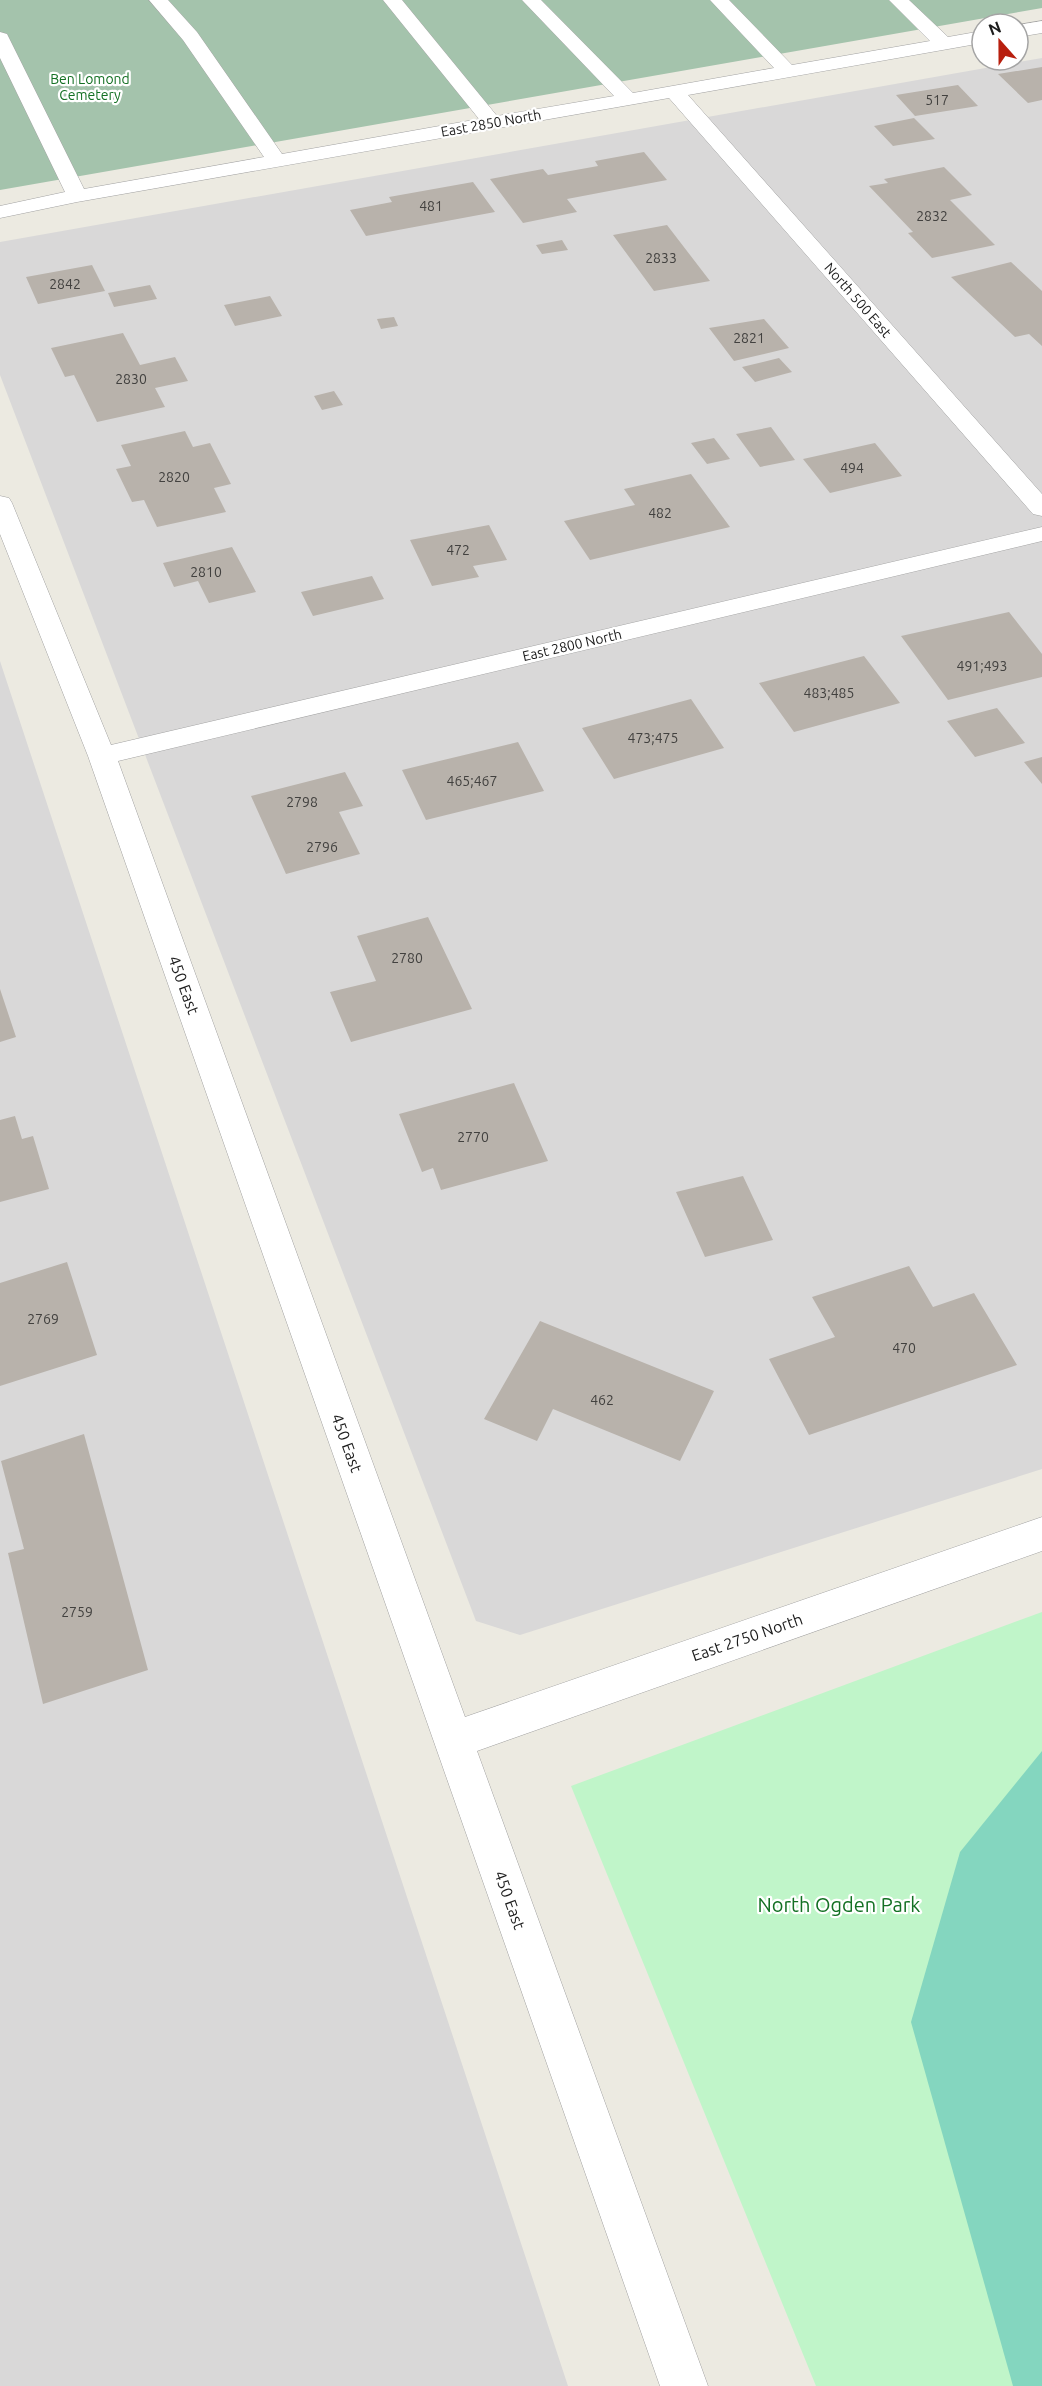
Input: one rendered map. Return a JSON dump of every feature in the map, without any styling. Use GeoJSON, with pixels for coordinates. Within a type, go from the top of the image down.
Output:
{"type":"FeatureCollection","features":[{"type":"Feature","properties":{"kind":"street"},"geometry":{"type":"LineString","coordinates":[[159,0],[190,36],[276,161]]}},
{"type":"Feature","properties":{"kind":"street"},"geometry":{"type":"LineString","coordinates":[[392,0],[492,123]]}},
{"type":"Feature","properties":{"kind":"street"},"geometry":{"type":"LineString","coordinates":[[531,0],[628,99]]}},
{"type":"Feature","properties":{"kind":"street"},"geometry":{"type":"LineString","coordinates":[[719,0],[788,71]]}},
{"type":"Feature","properties":{"kind":"street"},"geometry":{"type":"LineString","coordinates":[[898,0],[944,44]]}},
{"type":"Feature","properties":{"kind":"street"},"geometry":{"type":"LineString","coordinates":[[0,38],[77,196]]}},
{"type":"Feature","properties":{"kind":"street","name":"East 2850 North"},"geometry":{"type":"LineString","coordinates":[[0,212],[77,196],[970,39]]}},
{"type":"Feature","properties":{"kind":"street","name":"North 500 East"},"geometry":{"type":"LineString","coordinates":[[674,91],[1042,509]]}},
{"type":"Feature","properties":{"kind":"street","name":"450 East"},"geometry":{"type":"LineString","coordinates":[[0,502],[102,756],[684,2386]]}},
{"type":"Feature","properties":{"kind":"street","name":"East 2800 North"},"geometry":{"type":"LineString","coordinates":[[102,756],[1042,534]]}},
{"type":"Feature","properties":{"kind":"street","name":"East 2750 North"},"geometry":{"type":"LineString","coordinates":[[453,1740],[1042,1534]]}},
{"type":"Feature","properties":{"kind":"shaded area"},"geometry":{"type":"Polygon","coordinates":[[[1042,58],[1042,1469],[520,1635],[476,1621],[0,375],[0,242],[970,71],[1030,72],[1030,60],[1042,58]]]}},
{"type":"Feature","properties":{"kind":"shaded area"},"geometry":{"type":"Polygon","coordinates":[[[0,661],[568,2386],[0,2386],[0,661]]]}},
{"type":"Feature","properties":{"kind":"green space","name":"Ben Lomond Cemetery"},"geometry":{"type":"Polygon","coordinates":[[[0,0],[1042,0],[1042,8],[1019,12],[970,12],[970,21],[0,190],[0,0]]]}},
{"type":"Feature","properties":{"kind":"green space","name":"North Ogden Park"},"geometry":{"type":"Polygon","coordinates":[[[1042,1612],[1042,2386],[816,2386],[571,1786],[1042,1612]]]}},
{"type":"Feature","properties":{"kind":"green space"},"geometry":{"type":"Polygon","coordinates":[[[1042,1751],[1042,2386],[1013,2386],[911,2022],[960,1852],[1042,1751]]]}},
{"type":"Feature","properties":{"kind":"building"},"geometry":{"type":"Polygon","coordinates":[[[1042,67],[1042,100],[1028,103],[998,74],[1030,72],[1030,69],[1042,67]]]}},
{"type":"Feature","properties":{"kind":"building"},"geometry":{"type":"Polygon","coordinates":[[[958,85],[978,106],[915,116],[896,95],[958,85]]]}},
{"type":"Feature","properties":{"kind":"building"},"geometry":{"type":"Polygon","coordinates":[[[914,118],[935,139],[893,146],[874,126],[914,118]]]}},
{"type":"Feature","properties":{"kind":"building"},"geometry":{"type":"Polygon","coordinates":[[[644,152],[667,180],[567,199],[577,212],[523,223],[490,179],[543,169],[548,175],[598,166],[595,161],[644,152]]]}},
{"type":"Feature","properties":{"kind":"building"},"geometry":{"type":"Polygon","coordinates":[[[944,167],[972,195],[950,200],[995,245],[932,258],[908,233],[913,232],[869,186],[888,183],[884,179],[944,167]]]}},
{"type":"Feature","properties":{"kind":"building"},"geometry":{"type":"Polygon","coordinates":[[[473,182],[495,212],[366,236],[350,210],[392,202],[389,197],[473,182]]]}},
{"type":"Feature","properties":{"kind":"building"},"geometry":{"type":"Polygon","coordinates":[[[667,225],[710,281],[654,291],[613,235],[667,225]]]}},
{"type":"Feature","properties":{"kind":"building"},"geometry":{"type":"Polygon","coordinates":[[[562,240],[568,250],[542,254],[536,245],[562,240]]]}},
{"type":"Feature","properties":{"kind":"building"},"geometry":{"type":"Polygon","coordinates":[[[1011,262],[1042,291],[1042,346],[1029,334],[1015,337],[951,277],[1011,262]]]}},
{"type":"Feature","properties":{"kind":"building"},"geometry":{"type":"Polygon","coordinates":[[[92,265],[105,291],[38,304],[26,277],[92,265]]]}},
{"type":"Feature","properties":{"kind":"building"},"geometry":{"type":"Polygon","coordinates":[[[150,285],[157,299],[114,307],[108,293],[150,285]]]}},
{"type":"Feature","properties":{"kind":"building"},"geometry":{"type":"Polygon","coordinates":[[[270,296],[282,316],[235,326],[224,305],[270,296]]]}},
{"type":"Feature","properties":{"kind":"building"},"geometry":{"type":"Polygon","coordinates":[[[394,317],[398,326],[381,329],[377,319],[394,317]]]}},
{"type":"Feature","properties":{"kind":"building"},"geometry":{"type":"Polygon","coordinates":[[[764,319],[789,348],[734,361],[709,328],[764,319]]]}},
{"type":"Feature","properties":{"kind":"building"},"geometry":{"type":"Polygon","coordinates":[[[123,333],[140,365],[175,357],[188,381],[155,388],[165,407],[97,422],[74,375],[65,377],[51,348],[123,333]]]}},
{"type":"Feature","properties":{"kind":"building"},"geometry":{"type":"Polygon","coordinates":[[[779,358],[792,372],[755,382],[742,367],[779,358]]]}},
{"type":"Feature","properties":{"kind":"building"},"geometry":{"type":"Polygon","coordinates":[[[334,391],[343,405],[322,410],[314,396],[334,391]]]}},
{"type":"Feature","properties":{"kind":"building"},"geometry":{"type":"Polygon","coordinates":[[[771,427],[795,460],[760,467],[736,434],[771,427]]]}},
{"type":"Feature","properties":{"kind":"building"},"geometry":{"type":"Polygon","coordinates":[[[185,431],[193,447],[210,443],[231,484],[214,488],[226,512],[157,527],[144,500],[132,502],[116,469],[131,466],[121,445],[185,431]]]}},
{"type":"Feature","properties":{"kind":"building"},"geometry":{"type":"Polygon","coordinates":[[[714,438],[730,459],[707,464],[691,443],[714,438]]]}},
{"type":"Feature","properties":{"kind":"building"},"geometry":{"type":"Polygon","coordinates":[[[875,443],[902,476],[830,493],[803,459],[875,443]]]}},
{"type":"Feature","properties":{"kind":"building"},"geometry":{"type":"Polygon","coordinates":[[[691,474],[730,527],[590,560],[564,521],[635,505],[624,489],[691,474]]]}},
{"type":"Feature","properties":{"kind":"building"},"geometry":{"type":"Polygon","coordinates":[[[489,525],[507,560],[473,566],[479,577],[432,586],[410,540],[489,525]]]}},
{"type":"Feature","properties":{"kind":"building"},"geometry":{"type":"Polygon","coordinates":[[[232,547],[256,592],[209,603],[198,581],[174,587],[163,563],[232,547]]]}},
{"type":"Feature","properties":{"kind":"building"},"geometry":{"type":"Polygon","coordinates":[[[372,576],[384,599],[313,616],[301,592],[372,576]]]}},
{"type":"Feature","properties":{"kind":"building"},"geometry":{"type":"Polygon","coordinates":[[[1009,612],[1042,654],[1042,677],[948,700],[901,636],[1009,612]]]}},
{"type":"Feature","properties":{"kind":"building"},"geometry":{"type":"Polygon","coordinates":[[[864,656],[900,703],[794,732],[759,683],[864,656]]]}},
{"type":"Feature","properties":{"kind":"building"},"geometry":{"type":"Polygon","coordinates":[[[691,699],[724,748],[614,779],[582,728],[691,699]]]}},
{"type":"Feature","properties":{"kind":"building"},"geometry":{"type":"Polygon","coordinates":[[[997,708],[1025,743],[975,757],[947,721],[997,708]]]}},
{"type":"Feature","properties":{"kind":"building"},"geometry":{"type":"Polygon","coordinates":[[[518,742],[544,791],[426,820],[402,770],[518,742]]]}},
{"type":"Feature","properties":{"kind":"building"},"geometry":{"type":"Polygon","coordinates":[[[1042,757],[1042,784],[1024,762],[1042,757]]]}},
{"type":"Feature","properties":{"kind":"building"},"geometry":{"type":"Polygon","coordinates":[[[345,772],[363,806],[339,812],[360,854],[286,874],[251,796],[345,772]]]}},
{"type":"Feature","properties":{"kind":"building"},"geometry":{"type":"Polygon","coordinates":[[[428,917],[472,1009],[351,1042],[330,992],[376,981],[357,936],[428,917]]]}},
{"type":"Feature","properties":{"kind":"building"},"geometry":{"type":"Polygon","coordinates":[[[0,989],[16,1037],[0,1042],[0,989]]]}},
{"type":"Feature","properties":{"kind":"building"},"geometry":{"type":"Polygon","coordinates":[[[514,1083],[548,1161],[441,1190],[433,1168],[422,1172],[399,1114],[514,1083]]]}},
{"type":"Feature","properties":{"kind":"building"},"geometry":{"type":"Polygon","coordinates":[[[15,1116],[22,1139],[33,1136],[49,1189],[0,1202],[0,1120],[15,1116]]]}},
{"type":"Feature","properties":{"kind":"building"},"geometry":{"type":"Polygon","coordinates":[[[743,1176],[773,1240],[705,1257],[676,1192],[743,1176]]]}},
{"type":"Feature","properties":{"kind":"building"},"geometry":{"type":"Polygon","coordinates":[[[67,1262],[97,1355],[0,1386],[0,1283],[67,1262]]]}},
{"type":"Feature","properties":{"kind":"building"},"geometry":{"type":"Polygon","coordinates":[[[909,1266],[933,1307],[974,1293],[1017,1365],[809,1435],[769,1359],[835,1337],[812,1297],[909,1266]]]}},
{"type":"Feature","properties":{"kind":"building"},"geometry":{"type":"Polygon","coordinates":[[[540,1321],[714,1391],[680,1461],[553,1409],[537,1441],[484,1419],[540,1321]]]}},
{"type":"Feature","properties":{"kind":"building"},"geometry":{"type":"Polygon","coordinates":[[[84,1434],[148,1670],[43,1704],[8,1553],[24,1549],[1,1461],[84,1434]]]}}]}
